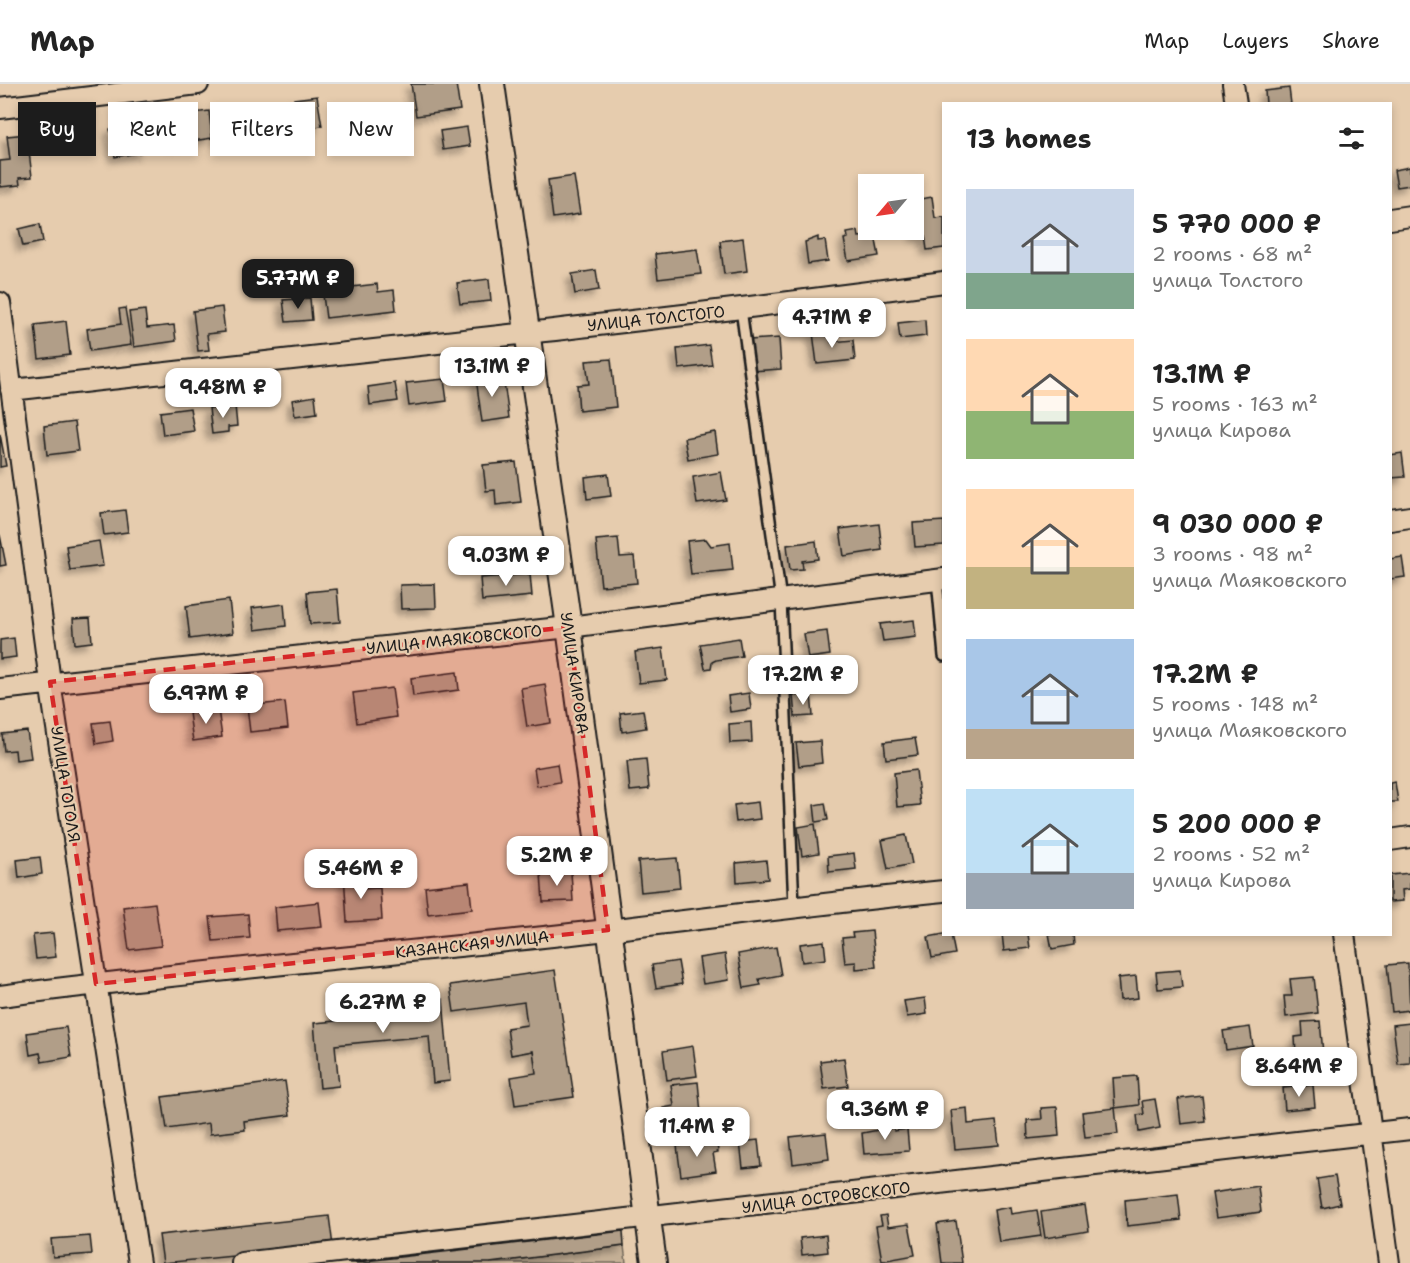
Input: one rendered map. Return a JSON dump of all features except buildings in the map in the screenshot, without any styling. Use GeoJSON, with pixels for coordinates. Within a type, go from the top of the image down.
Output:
{"type":"FeatureCollection","features":[{"type":"Feature","properties":{"kind":"street"},"geometry":{"type":"LineString","coordinates":[[0,108],[198,84]]}},
{"type":"Feature","properties":{"kind":"street","name":"УЛИЦА КИРОВА"},"geometry":{"type":"LineString","coordinates":[[492,84],[569,627],[654,1263]]}},
{"type":"Feature","properties":{"kind":"street"},"geometry":{"type":"LineString","coordinates":[[1233,84],[1236,102]]}},
{"type":"Feature","properties":{"kind":"street"},"geometry":{"type":"LineString","coordinates":[[1392,219],[1410,216]]}},
{"type":"Feature","properties":{"kind":"street","name":"УЛИЦА ТОЛСТОГО"},"geometry":{"type":"LineString","coordinates":[[6,399],[528,331],[741,309],[942,282]]}},
{"type":"Feature","properties":{"kind":"street","name":"УЛИЦА ГОГОЛЯ"},"geometry":{"type":"LineString","coordinates":[[0,303],[6,399],[139,1263]]}},
{"type":"Feature","properties":{"kind":"street"},"geometry":{"type":"LineString","coordinates":[[1392,520],[1410,517]]}},
{"type":"Feature","properties":{"kind":"street","name":"УЛИЦА МАЯКОВСКОГО"},"geometry":{"type":"LineString","coordinates":[[0,689],[569,627],[940,579]]}},
{"type":"Feature","properties":{"kind":"street"},"geometry":{"type":"LineString","coordinates":[[1392,840],[1410,837]]}},
{"type":"Feature","properties":{"kind":"street","name":"КАЗАНСКАЯ УЛИЦА"},"geometry":{"type":"LineString","coordinates":[[0,996],[942,891]]}},
{"type":"Feature","properties":{"kind":"street"},"geometry":{"type":"LineString","coordinates":[[1344,936],[1389,1263]]}},
{"type":"Feature","properties":{"kind":"street","name":"УЛИЦА ОСТРОВСКОГО"},"geometry":{"type":"LineString","coordinates":[[242,1263],[1410,1129]]}},
{"type":"Feature","properties":{"kind":"lane"},"geometry":{"type":"LineString","coordinates":[[741,309],[781,600],[794,906]]}},
{"type":"Feature","properties":{"kind":"lane"},"geometry":{"type":"LineString","coordinates":[[940,579],[942,618]]}},
{"type":"Feature","properties":{"kind":"highlighted area"},"geometry":{"type":"Polygon","coordinates":[[[569,627],[608,930],[96,984],[50,682],[569,627]]]}},
{"type":"Feature","properties":{"kind":"shaded area"},"geometry":{"type":"Polygon","coordinates":[[[624,1246],[626,1263],[490,1263],[624,1246]]]}}]}
